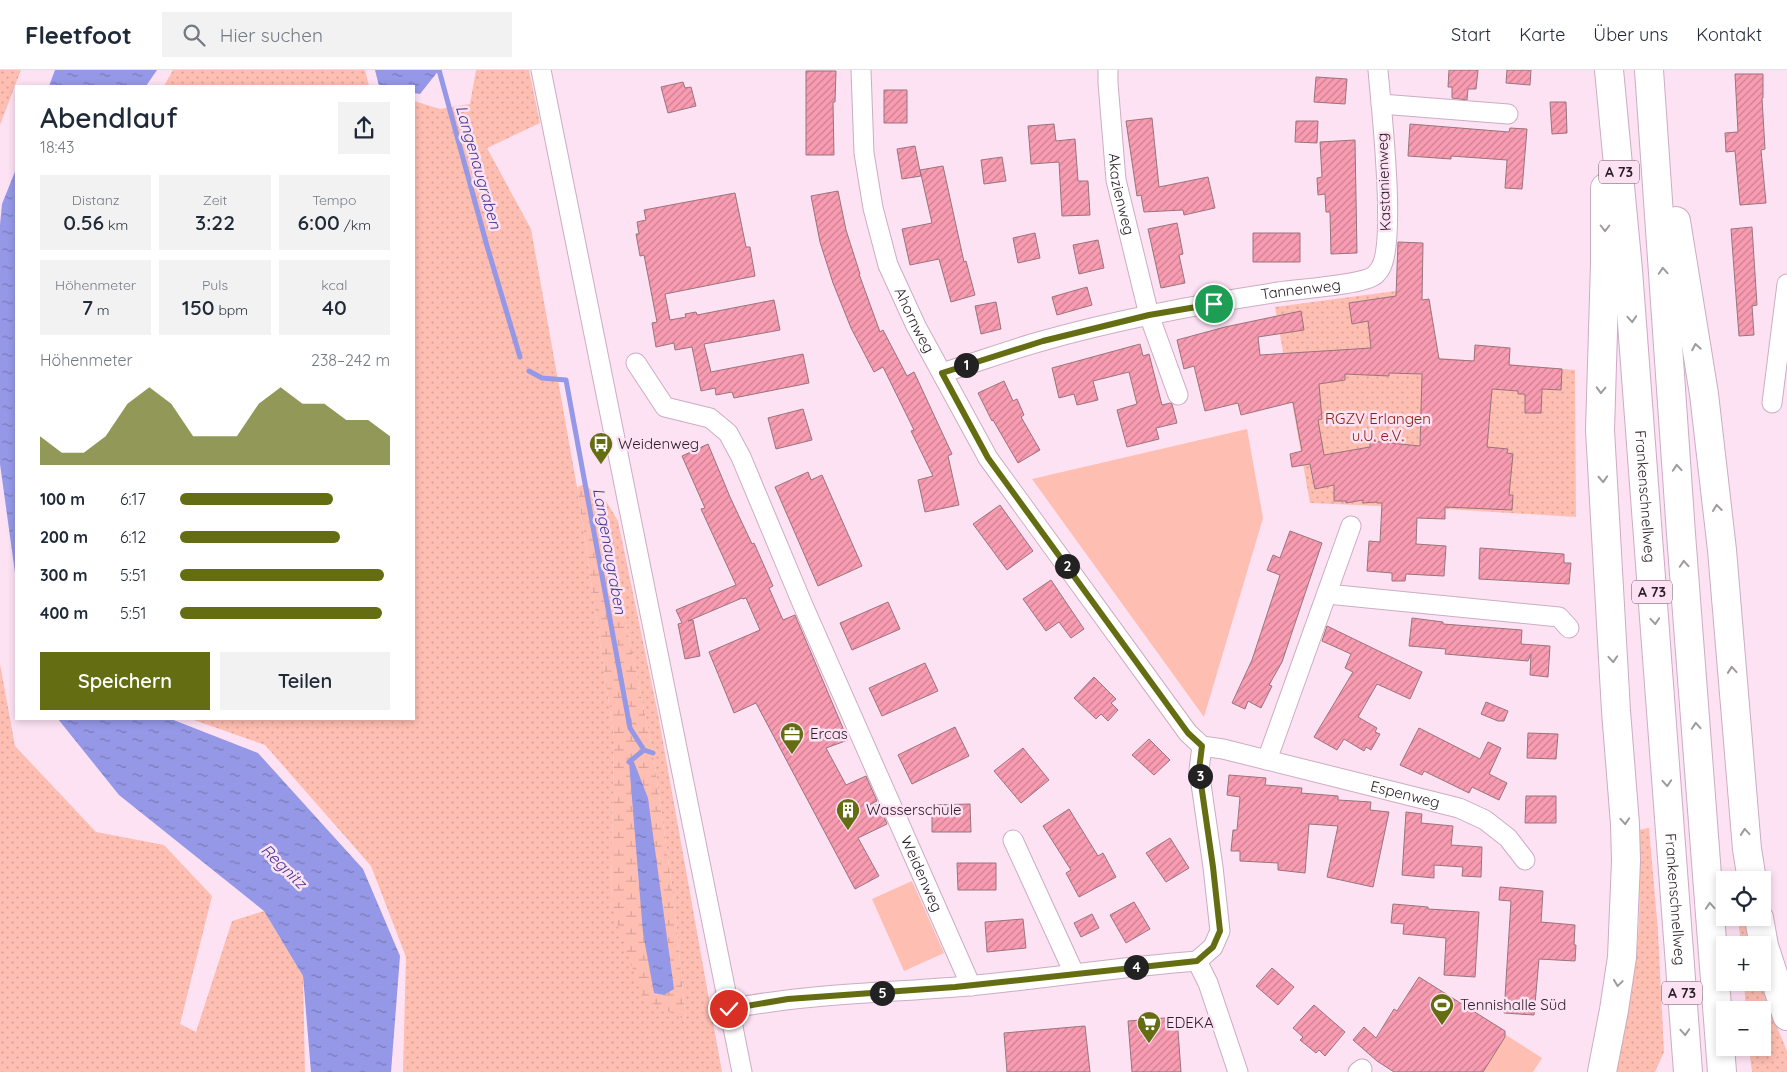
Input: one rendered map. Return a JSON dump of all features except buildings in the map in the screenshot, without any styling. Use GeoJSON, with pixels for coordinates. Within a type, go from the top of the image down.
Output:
{"type":"FeatureCollection","features":[{"type":"Feature","properties":{"kind":"highway"},"geometry":{"type":"LineString","coordinates":[[1651,70],[1665,128],[1678,240],[1704,394],[1722,550],[1747,849],[1751,871]]}},
{"type":"Feature","properties":{"kind":"highway","name":"A 73"},"geometry":{"type":"LineString","coordinates":[[1651,70],[1680,524],[1717,1001]]}},
{"type":"Feature","properties":{"kind":"highway"},"geometry":{"type":"LineString","coordinates":[[1602,1072],[1622,957],[1626,861],[1600,430],[1605,264],[1604,130],[1609,72]]}},
{"type":"Feature","properties":{"kind":"highway","name":"Frankenschnellweg"},"geometry":{"type":"LineString","coordinates":[[1609,72],[1628,270],[1688,1072]]}},
{"type":"Feature","properties":{"kind":"highway"},"geometry":{"type":"LineString","coordinates":[[1760,926],[1764,946],[1787,1016]]}},
{"type":"Feature","properties":{"kind":"highway","name":"A 73"},"geometry":{"type":"LineString","coordinates":[[1721,1056],[1722,1072]]}},
{"type":"Feature","properties":{"kind":"highway"},"geometry":{"type":"LineString","coordinates":[[1725,1056],[1730,1072]]}},
{"type":"Feature","properties":{"kind":"street"},"geometry":{"type":"LineString","coordinates":[[541,70],[742,1072]]}},
{"type":"Feature","properties":{"kind":"street","name":"Ahornweg"},"geometry":{"type":"LineString","coordinates":[[861,70],[864,153],[873,208],[888,265],[916,326],[988,458],[1188,733],[1202,746]]}},
{"type":"Feature","properties":{"kind":"street","name":"Akazienweg"},"geometry":{"type":"LineString","coordinates":[[1108,70],[1116,180],[1149,315]]}},
{"type":"Feature","properties":{"kind":"street","name":"Kastanienweg"},"geometry":{"type":"LineString","coordinates":[[1378,70],[1385,162],[1387,220],[1385,260]]}},
{"type":"Feature","properties":{"kind":"street"},"geometry":{"type":"LineString","coordinates":[[1381,104],[1508,114]]}},
{"type":"Feature","properties":{"kind":"street","name":"Tannenweg"},"geometry":{"type":"LineString","coordinates":[[942,373],[1043,341],[1149,315],[1279,292],[1366,280],[1376,275],[1385,260]]}},
{"type":"Feature","properties":{"kind":"street"},"geometry":{"type":"LineString","coordinates":[[1772,403],[1787,284]]}},
{"type":"Feature","properties":{"kind":"street"},"geometry":{"type":"LineString","coordinates":[[1149,315],[1178,395]]}},
{"type":"Feature","properties":{"kind":"street","name":"Weidenweg"},"geometry":{"type":"LineString","coordinates":[[636,363],[665,407],[710,418],[728,433],[971,986]]}},
{"type":"Feature","properties":{"kind":"street"},"geometry":{"type":"LineString","coordinates":[[1267,760],[1351,526]]}},
{"type":"Feature","properties":{"kind":"street"},"geometry":{"type":"LineString","coordinates":[[1327,594],[1559,617],[1569,628]]}},
{"type":"Feature","properties":{"kind":"street"},"geometry":{"type":"LineString","coordinates":[[729,1009],[788,999],[971,986],[1074,973],[1197,961],[1213,947],[1220,931],[1199,770],[1202,746]]}},
{"type":"Feature","properties":{"kind":"street","name":"Espenweg"},"geometry":{"type":"LineString","coordinates":[[1202,746],[1223,749],[1460,808],[1485,820],[1508,838],[1525,860]]}},
{"type":"Feature","properties":{"kind":"street"},"geometry":{"type":"LineString","coordinates":[[1013,840],[1074,973]]}},
{"type":"Feature","properties":{"kind":"street"},"geometry":{"type":"LineString","coordinates":[[1197,961],[1208,984],[1238,1072]]}},
{"type":"Feature","properties":{"kind":"green space"},"geometry":{"type":"Polygon","coordinates":[[[0,70],[21,70],[15,85],[0,125],[0,70]]]}},
{"type":"Feature","properties":{"kind":"green space"},"geometry":{"type":"Polygon","coordinates":[[[173,70],[365,70],[369,85],[165,85],[173,70]]]}},
{"type":"Feature","properties":{"kind":"green space"},"geometry":{"type":"Polygon","coordinates":[[[476,70],[529,70],[540,123],[487,148],[531,229],[577,487],[614,737],[611,905],[686,1020],[673,893],[653,753],[604,518],[593,492],[606,501],[618,521],[658,714],[722,1072],[403,1072],[406,957],[371,866],[265,745],[194,720],[415,720],[415,101],[440,109],[470,104],[476,70]]]}},
{"type":"Feature","properties":{"kind":"green space","name":"RGZV Erlangen u.U. e.V."},"geometry":{"type":"Polygon","coordinates":[[[1396,291],[1409,355],[1575,370],[1576,517],[1310,503],[1275,307],[1396,291]]]}},
{"type":"Feature","properties":{"kind":"green space"},"geometry":{"type":"Polygon","coordinates":[[[1247,429],[1263,518],[1204,717],[1032,479],[1247,429]]]}},
{"type":"Feature","properties":{"kind":"green space"},"geometry":{"type":"Polygon","coordinates":[[[585,484],[593,492],[604,518],[653,753],[673,893],[686,1020],[643,999],[611,905],[614,737],[577,487],[585,484]]]}},
{"type":"Feature","properties":{"kind":"green space"},"geometry":{"type":"Polygon","coordinates":[[[0,664],[15,746],[96,832],[164,845],[212,896],[180,1024],[196,1032],[232,921],[264,911],[303,976],[305,1072],[0,1072],[0,664]]]}},
{"type":"Feature","properties":{"kind":"green space"},"geometry":{"type":"Polygon","coordinates":[[[1649,828],[1658,932],[1664,1052],[1655,1072],[1616,1072],[1637,948],[1639,904],[1638,830],[1649,828]]]}},
{"type":"Feature","properties":{"kind":"green space"},"geometry":{"type":"Polygon","coordinates":[[[912,881],[944,953],[904,971],[872,899],[912,881]]]}},
{"type":"Feature","properties":{"kind":"green space"},"geometry":{"type":"Polygon","coordinates":[[[1739,926],[1747,926],[1750,936],[1740,936],[1739,926]]]}},
{"type":"Feature","properties":{"kind":"green space"},"geometry":{"type":"Polygon","coordinates":[[[1745,991],[1765,991],[1768,1001],[1745,1001],[1745,991]]]}},
{"type":"Feature","properties":{"kind":"green space"},"geometry":{"type":"Polygon","coordinates":[[[1771,1012],[1787,1051],[1787,1072],[1752,1072],[1750,1056],[1771,1056],[1771,1012]]]}},
{"type":"Feature","properties":{"kind":"green space"},"geometry":{"type":"Polygon","coordinates":[[[1506,1035],[1542,1058],[1533,1072],[1483,1072],[1506,1035]]]}},
{"type":"Feature","properties":{"kind":"water"},"geometry":{"type":"Polygon","coordinates":[[[55,70],[157,70],[147,85],[49,85],[55,70]]]}},
{"type":"Feature","properties":{"kind":"water"},"geometry":{"type":"Polygon","coordinates":[[[375,70],[439,70],[420,94],[415,93],[415,85],[379,85],[375,70]]]}},
{"type":"Feature","properties":{"kind":"water"},"geometry":{"type":"Polygon","coordinates":[[[15,172],[15,573],[0,464],[0,225],[2,204],[15,172]]]}},
{"type":"Feature","properties":{"kind":"water","name":"Regnitz"},"geometry":{"type":"Polygon","coordinates":[[[59,720],[174,720],[258,753],[363,869],[400,956],[391,1072],[311,1072],[303,976],[264,911],[119,795],[59,720]]]}},
{"type":"Feature","properties":{"kind":"water"},"geometry":{"type":"Polygon","coordinates":[[[629,762],[634,762],[648,798],[674,989],[664,995],[654,993],[643,933],[629,762]]]}},
{"type":"Feature","properties":{"kind":"waterway","name":"Langenaugraben"},"geometry":{"type":"LineString","coordinates":[[439,70],[487,246],[520,357]]}},
{"type":"Feature","properties":{"kind":"waterway","name":"Langenaugraben"},"geometry":{"type":"LineString","coordinates":[[529,371],[542,378],[566,380],[630,728],[644,750],[653,753]]}},
{"type":"Feature","properties":{"kind":"waterway"},"geometry":{"type":"LineString","coordinates":[[629,762],[644,750]]}},
{"type":"Feature","properties":{"kind":"place","name":"Weidenweg"},"geometry":{"type":"Point","coordinates":[601,465]}},
{"type":"Feature","properties":{"kind":"place","name":"Ercas"},"geometry":{"type":"Point","coordinates":[792,755]}},
{"type":"Feature","properties":{"kind":"place","name":"Wasserschule"},"geometry":{"type":"Point","coordinates":[848,831]}},
{"type":"Feature","properties":{"kind":"place","name":"Tennishalle Süd"},"geometry":{"type":"Point","coordinates":[1442,1026]}},
{"type":"Feature","properties":{"kind":"place","name":"EDEKA"},"geometry":{"type":"Point","coordinates":[1149,1044]}},
{"type":"Feature","properties":{"kind":"route"},"geometry":{"type":"LineString","coordinates":[[729,1009],[788,999],[955,987],[1197,961],[1213,947],[1220,931],[1199,770],[1202,746],[1188,733],[988,458],[942,373],[1043,341],[1149,315],[1214,304]]}}]}
